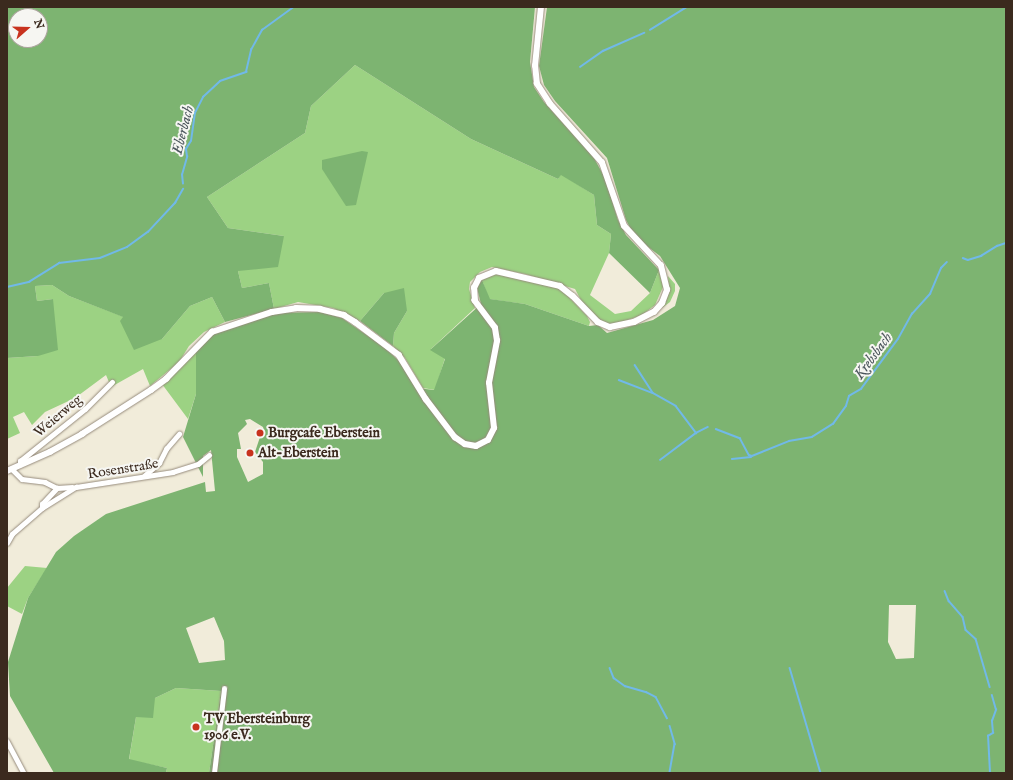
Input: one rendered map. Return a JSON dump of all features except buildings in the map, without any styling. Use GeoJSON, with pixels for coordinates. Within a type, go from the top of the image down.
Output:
{"type":"FeatureCollection","features":[{"type":"Feature","properties":{"kind":"street"},"geometry":{"type":"LineString","coordinates":[[9,470],[82,434],[166,379],[212,332],[272,312],[296,308],[320,309],[344,315],[399,355],[426,399],[455,437],[465,444],[476,446],[488,440],[494,428],[489,384],[498,340],[495,328],[475,301],[474,288],[479,278],[496,271],[560,286],[573,296],[598,322],[610,327],[634,322],[649,316],[658,309],[667,290],[661,266],[624,226],[607,173],[595,153],[550,104],[538,84],[535,66],[541,7]]}},
{"type":"Feature","properties":{"kind":"street","name":"Weierweg"},"geometry":{"type":"LineString","coordinates":[[20,465],[20,461],[85,408],[112,382]]}},
{"type":"Feature","properties":{"kind":"street"},"geometry":{"type":"LineString","coordinates":[[143,477],[159,463],[166,449],[179,434]]}},
{"type":"Feature","properties":{"kind":"street","name":"Rosenstraße"},"geometry":{"type":"LineString","coordinates":[[7,543],[12,534],[42,508],[76,487],[173,472],[198,464],[209,455]]}},
{"type":"Feature","properties":{"kind":"street"},"geometry":{"type":"LineString","coordinates":[[9,470],[22,479],[45,482],[57,488],[76,487]]}},
{"type":"Feature","properties":{"kind":"street","name":"Rosenstraße"},"geometry":{"type":"LineString","coordinates":[[42,508],[42,504],[57,488]]}},
{"type":"Feature","properties":{"kind":"street"},"geometry":{"type":"LineString","coordinates":[[7,530],[12,534]]}},
{"type":"Feature","properties":{"kind":"street"},"geometry":{"type":"LineString","coordinates":[[214,773],[224,688]]}},
{"type":"Feature","properties":{"kind":"street"},"geometry":{"type":"LineString","coordinates":[[7,741],[24,773]]}},
{"type":"Feature","properties":{"kind":"green space"},"geometry":{"type":"Polygon","coordinates":[[[7,7],[535,7],[530,62],[534,87],[544,102],[594,158],[605,178],[618,220],[626,235],[659,270],[650,293],[609,253],[611,234],[597,225],[594,195],[561,175],[558,179],[471,139],[355,65],[311,106],[305,133],[207,197],[228,228],[284,236],[278,267],[238,271],[242,288],[269,283],[274,309],[225,322],[212,297],[190,306],[162,339],[134,350],[120,321],[123,317],[69,296],[52,285],[35,286],[37,301],[53,299],[58,350],[38,356],[7,358],[7,7]]]}},
{"type":"Feature","properties":{"kind":"green space"},"geometry":{"type":"Polygon","coordinates":[[[547,7],[1006,7],[1006,773],[209,773],[221,691],[176,688],[155,698],[153,718],[136,717],[129,759],[167,768],[166,773],[54,773],[10,696],[8,662],[28,598],[56,552],[74,536],[106,514],[205,482],[206,492],[215,491],[211,450],[203,456],[203,477],[183,437],[196,394],[196,350],[210,335],[273,313],[320,312],[342,318],[384,347],[400,362],[417,388],[434,390],[445,359],[430,350],[481,304],[477,288],[482,280],[490,299],[525,304],[589,326],[598,325],[607,333],[653,320],[675,306],[680,288],[660,256],[635,237],[626,220],[607,158],[555,101],[544,85],[539,66],[547,7]],[[250,419],[245,420],[247,424],[238,433],[241,449],[237,449],[237,457],[248,482],[263,474],[263,462],[255,452],[260,437],[265,435],[263,427],[250,419]],[[889,605],[888,642],[896,659],[914,658],[916,605],[889,605]],[[214,617],[186,628],[199,663],[225,660],[224,641],[214,617]]]}},
{"type":"Feature","properties":{"kind":"green space"},"geometry":{"type":"Polygon","coordinates":[[[355,65],[471,139],[558,179],[561,174],[594,195],[597,225],[611,234],[609,253],[590,295],[615,314],[631,311],[650,293],[659,270],[663,287],[655,305],[642,315],[616,324],[607,324],[598,320],[583,304],[575,289],[525,274],[492,267],[480,272],[470,282],[469,289],[475,308],[431,349],[445,358],[435,390],[423,388],[405,358],[393,346],[394,333],[407,311],[384,293],[360,321],[333,308],[298,302],[274,309],[269,283],[242,288],[238,271],[284,236],[228,228],[207,197],[305,133],[311,106],[355,65]]]}},
{"type":"Feature","properties":{"kind":"green space"},"geometry":{"type":"Polygon","coordinates":[[[362,151],[368,152],[356,205],[346,206],[322,169],[322,160],[362,151]]]}},
{"type":"Feature","properties":{"kind":"green space"},"geometry":{"type":"Polygon","coordinates":[[[496,274],[561,289],[587,316],[590,322],[589,326],[525,304],[489,299],[482,280],[496,274]]]}},
{"type":"Feature","properties":{"kind":"green space"},"geometry":{"type":"Polygon","coordinates":[[[668,276],[675,284],[675,291],[670,302],[662,308],[669,291],[668,276]]]}},
{"type":"Feature","properties":{"kind":"green space"},"geometry":{"type":"Polygon","coordinates":[[[52,285],[69,296],[124,317],[162,339],[190,306],[212,297],[225,322],[204,332],[189,346],[179,362],[150,386],[143,369],[111,387],[106,375],[75,398],[45,412],[32,425],[24,412],[13,417],[20,433],[7,439],[7,358],[38,356],[53,299],[37,301],[35,286],[52,285]]]}},
{"type":"Feature","properties":{"kind":"green space"},"geometry":{"type":"Polygon","coordinates":[[[404,288],[407,311],[394,333],[393,346],[360,321],[384,293],[404,288]]]}},
{"type":"Feature","properties":{"kind":"green space"},"geometry":{"type":"Polygon","coordinates":[[[196,350],[196,394],[188,419],[162,384],[181,368],[196,350]]]}},
{"type":"Feature","properties":{"kind":"green space"},"geometry":{"type":"Polygon","coordinates":[[[25,566],[47,568],[28,598],[22,614],[7,606],[7,588],[25,566]]]}},
{"type":"Feature","properties":{"kind":"green space"},"geometry":{"type":"Polygon","coordinates":[[[176,688],[221,691],[209,773],[166,773],[167,768],[129,760],[136,717],[155,698],[176,688]]]}},
{"type":"Feature","properties":{"kind":"waterway","name":"Eberbach"},"geometry":{"type":"LineString","coordinates":[[183,184],[182,175],[187,157],[186,149],[191,141],[195,113],[203,97],[220,81],[246,72],[251,50],[262,30],[294,7]]}},
{"type":"Feature","properties":{"kind":"waterway"},"geometry":{"type":"LineString","coordinates":[[650,30],[687,7]]}},
{"type":"Feature","properties":{"kind":"waterway"},"geometry":{"type":"LineString","coordinates":[[580,67],[603,51],[644,33]]}},
{"type":"Feature","properties":{"kind":"waterway","name":"Eberbach"},"geometry":{"type":"LineString","coordinates":[[7,287],[29,282],[59,263],[100,258],[127,247],[148,232],[175,203],[183,189]]}},
{"type":"Feature","properties":{"kind":"waterway","name":"Krebsbach"},"geometry":{"type":"LineString","coordinates":[[963,258],[968,260],[981,256],[997,246],[1006,243]]}},
{"type":"Feature","properties":{"kind":"waterway","name":"Krebsbach"},"geometry":{"type":"LineString","coordinates":[[716,429],[740,438],[749,455],[752,456],[789,441],[812,437],[833,424],[846,406],[849,396],[861,389],[898,339],[912,314],[930,294],[941,268],[947,262]]}},
{"type":"Feature","properties":{"kind":"waterway","name":"Krebsbach"},"geometry":{"type":"LineString","coordinates":[[635,365],[653,393],[676,406],[696,433],[708,427]]}},
{"type":"Feature","properties":{"kind":"waterway"},"geometry":{"type":"LineString","coordinates":[[619,380],[653,393]]}},
{"type":"Feature","properties":{"kind":"waterway"},"geometry":{"type":"LineString","coordinates":[[660,460],[696,433]]}},
{"type":"Feature","properties":{"kind":"waterway"},"geometry":{"type":"LineString","coordinates":[[732,459],[751,457]]}},
{"type":"Feature","properties":{"kind":"waterway"},"geometry":{"type":"LineString","coordinates":[[945,591],[949,601],[963,617],[966,630],[976,639],[990,687]]}},
{"type":"Feature","properties":{"kind":"waterway"},"geometry":{"type":"LineString","coordinates":[[610,668],[614,678],[625,686],[646,692],[656,697],[667,718]]}},
{"type":"Feature","properties":{"kind":"waterway"},"geometry":{"type":"LineString","coordinates":[[790,668],[821,773]]}},
{"type":"Feature","properties":{"kind":"waterway"},"geometry":{"type":"LineString","coordinates":[[990,773],[988,736],[993,733],[992,721],[996,710],[992,696]]}},
{"type":"Feature","properties":{"kind":"waterway"},"geometry":{"type":"LineString","coordinates":[[670,726],[675,744],[670,773]]}},
{"type":"Feature","properties":{"kind":"place","name":"Burgcafe Eberstein"},"geometry":{"type":"Point","coordinates":[260,433]}},
{"type":"Feature","properties":{"kind":"place","name":"Alt-Eberstein"},"geometry":{"type":"Point","coordinates":[250,453]}},
{"type":"Feature","properties":{"kind":"place","name":"TV Ebersteinburg 1906 e.V."},"geometry":{"type":"Point","coordinates":[196,727]}}]}
